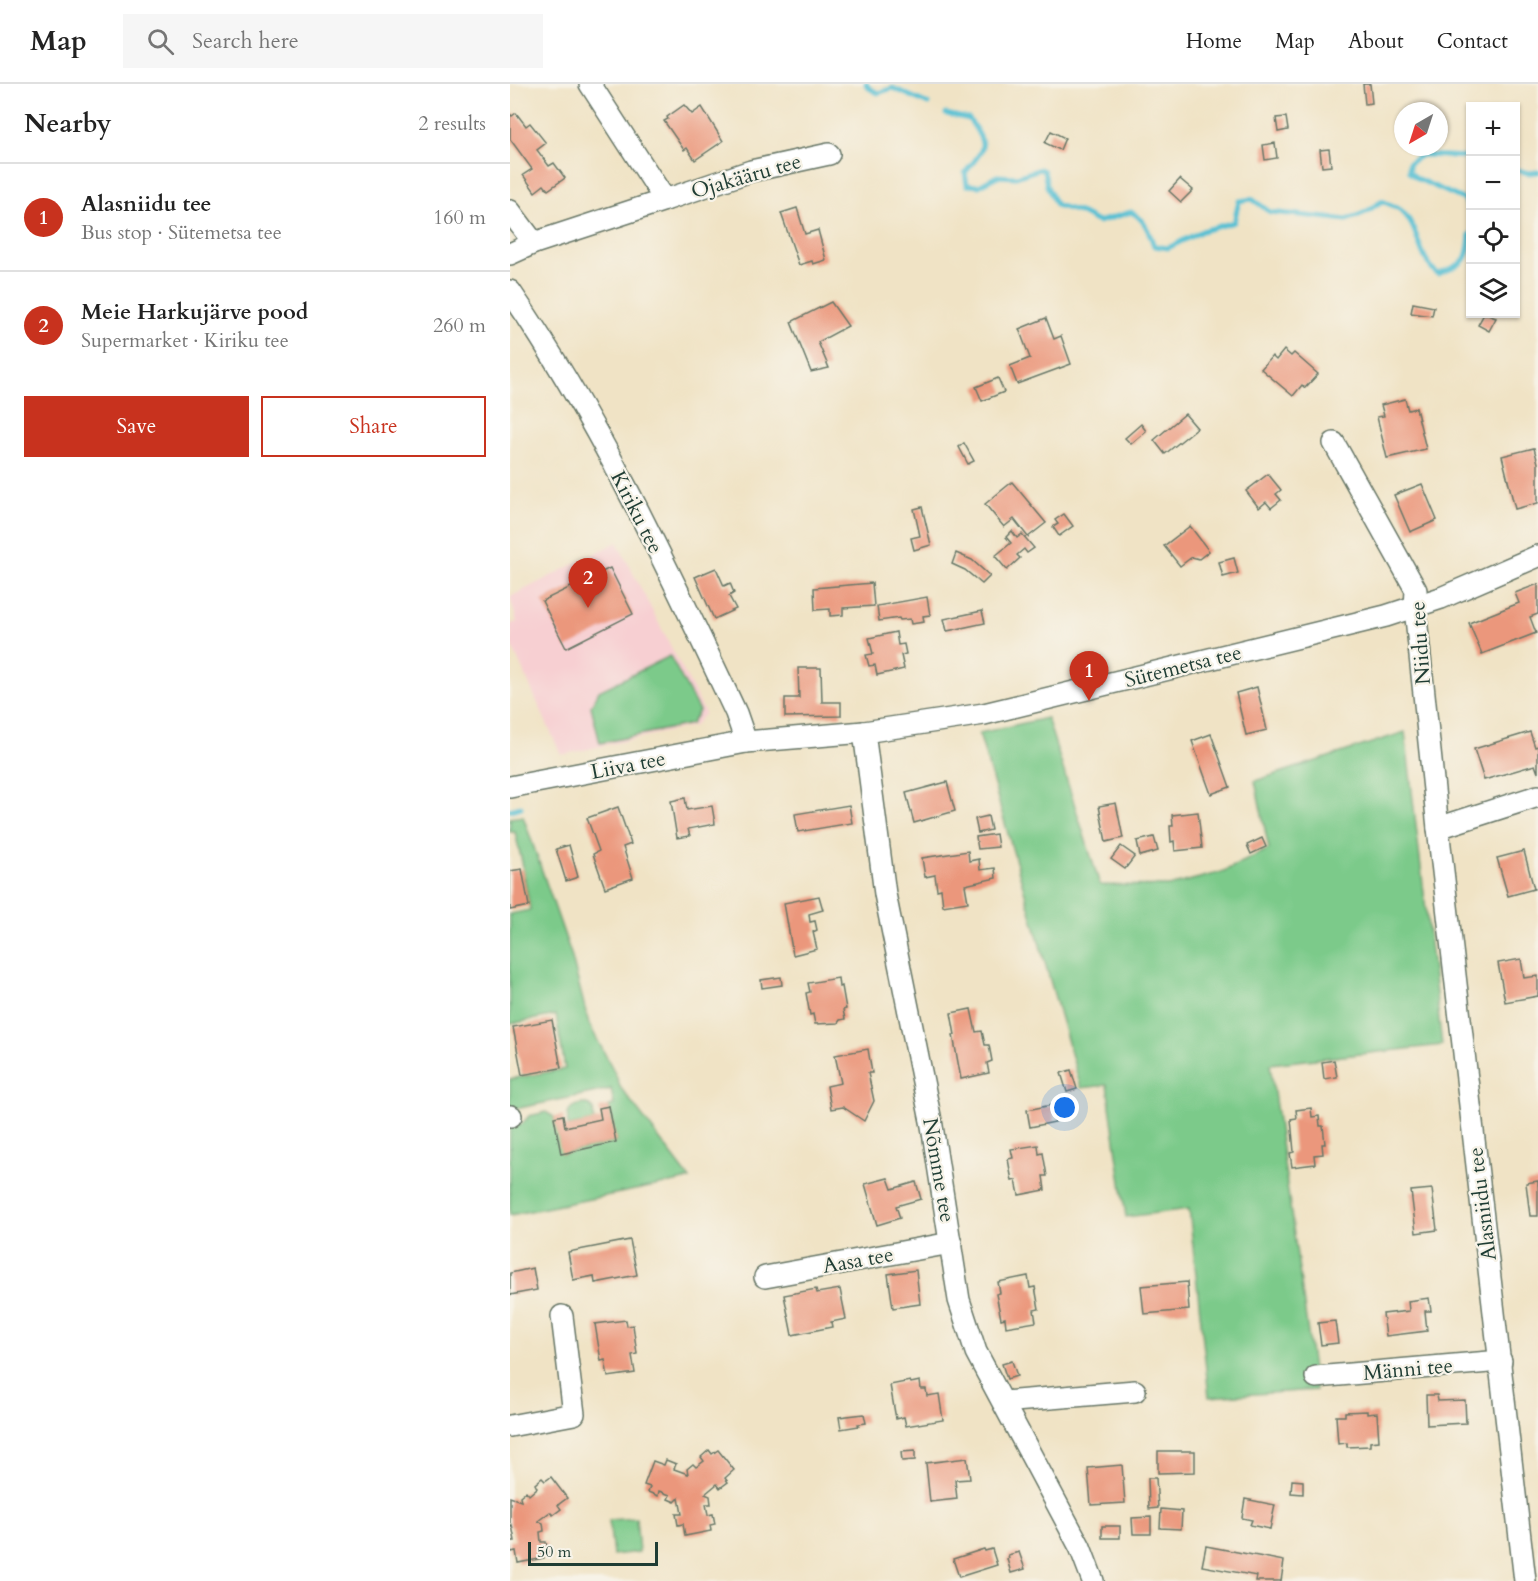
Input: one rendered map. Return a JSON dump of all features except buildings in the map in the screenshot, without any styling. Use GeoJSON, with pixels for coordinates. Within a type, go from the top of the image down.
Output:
{"type":"FeatureCollection","features":[{"type":"Feature","properties":{"kind":"street"},"geometry":{"type":"LineString","coordinates":[[590,84],[665,200]]}},
{"type":"Feature","properties":{"kind":"street","name":"Ojakääru tee"},"geometry":{"type":"LineString","coordinates":[[510,254],[534,243],[751,171],[829,154]]}},
{"type":"Feature","properties":{"kind":"street"},"geometry":{"type":"LineString","coordinates":[[510,211],[534,243]]}},
{"type":"Feature","properties":{"kind":"street","name":"Kiriku tee"},"geometry":{"type":"LineString","coordinates":[[510,291],[573,389],[639,514],[736,713],[746,742]]}},
{"type":"Feature","properties":{"kind":"street","name":"Niidu tee"},"geometry":{"type":"LineString","coordinates":[[1334,443],[1416,590],[1415,608],[1438,828]]}},
{"type":"Feature","properties":{"kind":"street","name":"Sütemetsa tee"},"geometry":{"type":"LineString","coordinates":[[746,742],[864,732],[984,714],[1415,608],[1538,556]]}},
{"type":"Feature","properties":{"kind":"street","name":"Nõmme tee"},"geometry":{"type":"LineString","coordinates":[[864,732],[885,894],[932,1125],[959,1300],[976,1352],[1080,1547],[1093,1581]]}},
{"type":"Feature","properties":{"kind":"street","name":"Liiva tee"},"geometry":{"type":"LineString","coordinates":[[510,787],[746,742]]}},
{"type":"Feature","properties":{"kind":"street"},"geometry":{"type":"LineString","coordinates":[[1438,828],[1538,796]]}},
{"type":"Feature","properties":{"kind":"street","name":"Alasniidu tee"},"geometry":{"type":"LineString","coordinates":[[1438,828],[1525,1581]]}},
{"type":"Feature","properties":{"kind":"street","name":"Aasa tee"},"geometry":{"type":"LineString","coordinates":[[765,1277],[951,1243]]}},
{"type":"Feature","properties":{"kind":"street"},"geometry":{"type":"LineString","coordinates":[[510,1426],[574,1414],[562,1316]]}},
{"type":"Feature","properties":{"kind":"street","name":"Männi tee"},"geometry":{"type":"LineString","coordinates":[[1316,1377],[1501,1361]]}},
{"type":"Feature","properties":{"kind":"street"},"geometry":{"type":"LineString","coordinates":[[1004,1402],[1136,1391]]}},
{"type":"Feature","properties":{"kind":"shaded area"},"geometry":{"type":"Polygon","coordinates":[[[617,542],[705,713],[694,726],[561,755],[511,644],[510,624],[517,622],[510,597],[617,542]]]}},
{"type":"Feature","properties":{"kind":"green space"},"geometry":{"type":"Polygon","coordinates":[[[670,656],[699,711],[691,724],[600,743],[591,706],[599,691],[670,656]]]}},
{"type":"Feature","properties":{"kind":"green space"},"geometry":{"type":"Polygon","coordinates":[[[1047,718],[1100,885],[1169,886],[1222,872],[1269,849],[1255,781],[1405,732],[1442,1045],[1270,1064],[1316,1390],[1209,1397],[1189,1209],[1126,1217],[1107,1085],[1081,1088],[979,733],[1047,718]]]}},
{"type":"Feature","properties":{"kind":"green space"},"geometry":{"type":"Polygon","coordinates":[[[523,816],[571,954],[589,1024],[620,1087],[690,1179],[510,1215],[510,1121],[514,1125],[522,1124],[529,1116],[546,1112],[554,1117],[562,1154],[616,1142],[609,1106],[614,1105],[611,1089],[510,1110],[510,1079],[565,1069],[556,1015],[510,1024],[510,914],[530,910],[515,832],[510,832],[510,818],[523,816]]]}},
{"type":"Feature","properties":{"kind":"green space"},"geometry":{"type":"Polygon","coordinates":[[[587,1104],[593,1109],[594,1121],[568,1126],[570,1109],[577,1105],[587,1104]]]}},
{"type":"Feature","properties":{"kind":"green space"},"geometry":{"type":"Polygon","coordinates":[[[636,1518],[639,1552],[613,1555],[609,1520],[636,1518]]]}},
{"type":"Feature","properties":{"kind":"waterway"},"geometry":{"type":"LineString","coordinates":[[866,84],[878,93],[893,88],[928,104]]}},
{"type":"Feature","properties":{"kind":"waterway"},"geometry":{"type":"LineString","coordinates":[[946,114],[969,119],[982,142],[977,158],[965,173],[967,185],[979,186],[997,176],[1016,177],[1040,169],[1044,171],[1047,186],[1056,205],[1079,212],[1098,222],[1131,212],[1143,222],[1154,246],[1168,248],[1202,231],[1234,222],[1239,201],[1252,199],[1270,212],[1347,220],[1366,212],[1382,201],[1399,209],[1409,219],[1426,261],[1438,274],[1459,264],[1466,256]]}},
{"type":"Feature","properties":{"kind":"waterway"},"geometry":{"type":"LineString","coordinates":[[1466,157],[1422,155],[1409,163],[1409,172],[1418,179],[1465,200],[1466,203]]}},
{"type":"Feature","properties":{"kind":"waterway"},"geometry":{"type":"LineString","coordinates":[[1520,171],[1528,173],[1538,172]]}},
{"type":"Feature","properties":{"kind":"waterway"},"geometry":{"type":"LineString","coordinates":[[510,810],[521,807]]}},
{"type":"Feature","properties":{"kind":"place","name":"Meie Harkujärve pood"},"geometry":{"type":"Point","coordinates":[588,608]}},
{"type":"Feature","properties":{"kind":"place","name":"Alasniidu tee"},"geometry":{"type":"Point","coordinates":[1089,701]}}]}
